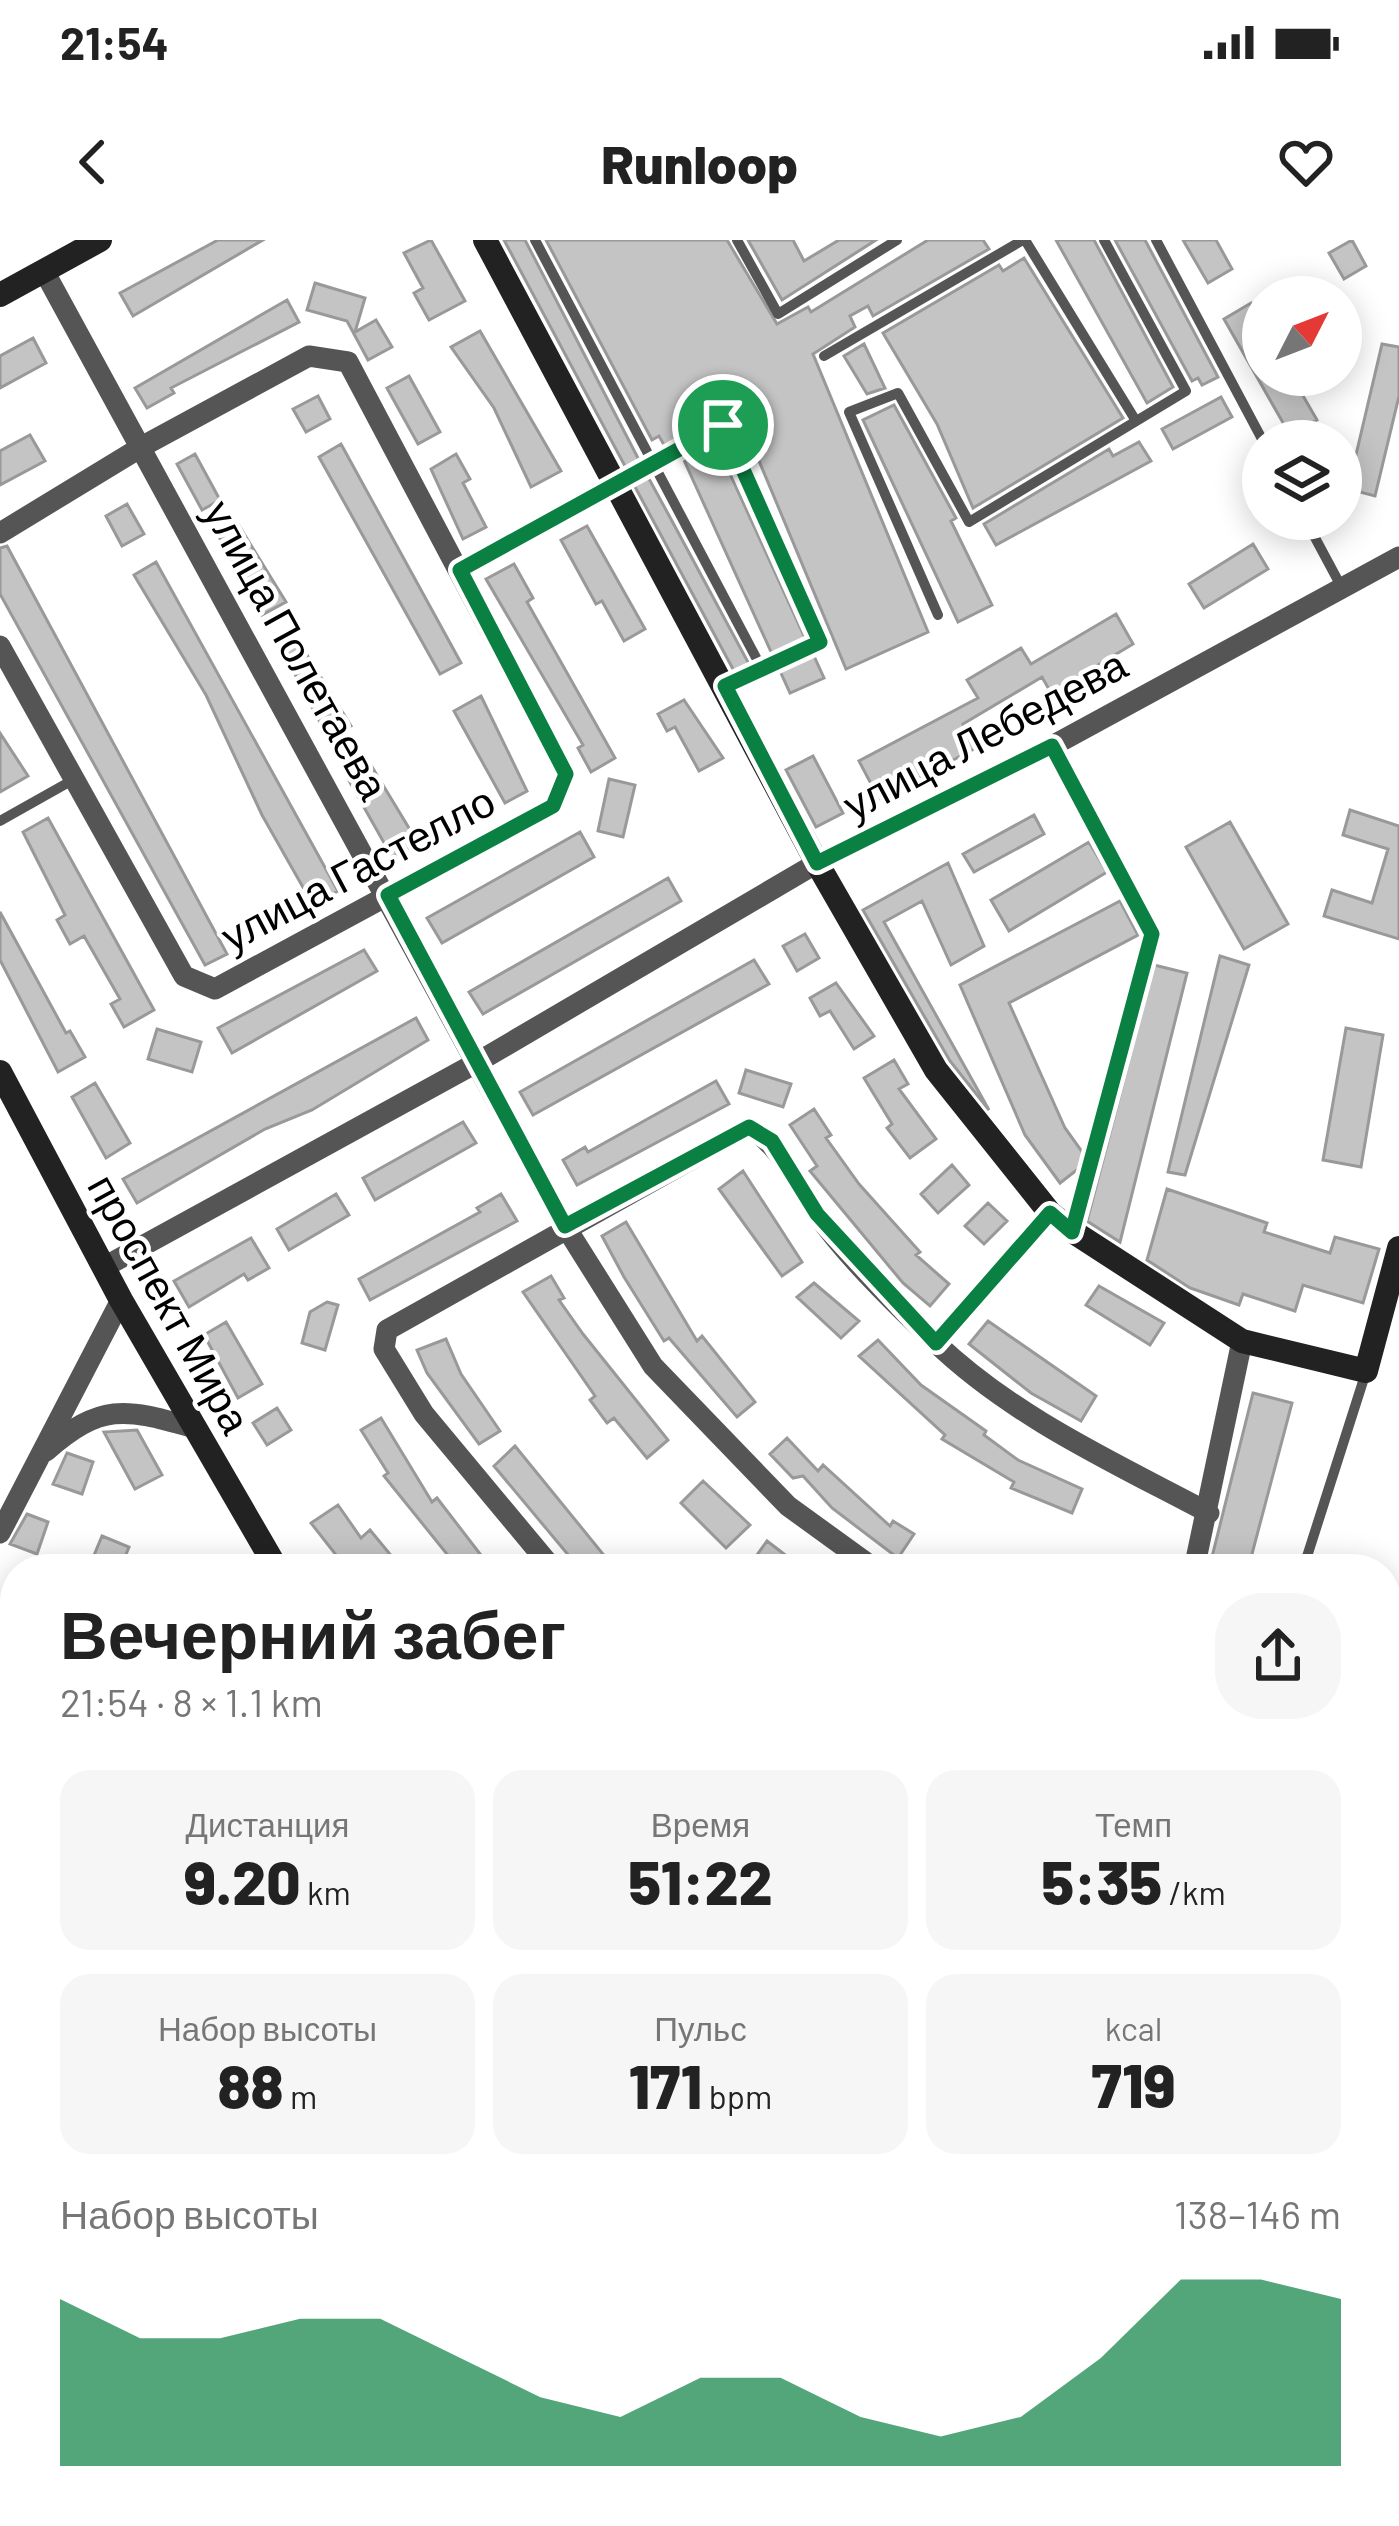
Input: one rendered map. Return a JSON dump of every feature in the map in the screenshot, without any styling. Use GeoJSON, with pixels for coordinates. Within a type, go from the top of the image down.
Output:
{"type":"FeatureCollection","features":[{"type":"Feature","properties":{"kind":"street"},"geometry":{"type":"LineString","coordinates":[[0,295],[100,240]]}},
{"type":"Feature","properties":{"kind":"street"},"geometry":{"type":"LineString","coordinates":[[485,240],[817,863],[936,1070],[1050,1213],[1072,1232],[1242,1340],[1366,1371],[1399,1248]]}},
{"type":"Feature","properties":{"kind":"street","name":"улица Полетаева"},"geometry":{"type":"LineString","coordinates":[[44,271],[565,1226],[653,1366],[788,1506],[854,1554]]}},
{"type":"Feature","properties":{"kind":"street","name":"улица Гастелло"},"geometry":{"type":"LineString","coordinates":[[0,533],[142,446],[309,356],[348,362],[566,774],[553,806],[215,989],[184,976],[71,782],[0,646]]}},
{"type":"Feature","properties":{"kind":"street","name":"улица Лебедева"},"geometry":{"type":"LineString","coordinates":[[106,1266],[476,1063],[817,863],[1052,746],[1399,557]]}},
{"type":"Feature","properties":{"kind":"street","name":"проспект Мира"},"geometry":{"type":"LineString","coordinates":[[0,1072],[191,1426],[268,1554]]}},
{"type":"Feature","properties":{"kind":"street"},"geometry":{"type":"LineString","coordinates":[[541,1554],[424,1414],[384,1349],[387,1330],[565,1226],[749,1127],[772,1141],[817,1214],[936,1343],[1033,1417],[1209,1514]]}},
{"type":"Feature","properties":{"kind":"street"},"geometry":{"type":"LineString","coordinates":[[2,1525],[121,1300]]}},
{"type":"Feature","properties":{"kind":"street"},"geometry":{"type":"LineString","coordinates":[[1198,1554],[1242,1340]]}},
{"type":"Feature","properties":{"kind":"street"},"geometry":{"type":"LineString","coordinates":[[41,1455],[85,1418],[144,1414],[191,1426]]}},
{"type":"Feature","properties":{"kind":"lane"},"geometry":{"type":"LineString","coordinates":[[535,240],[762,669]]}},
{"type":"Feature","properties":{"kind":"lane"},"geometry":{"type":"LineString","coordinates":[[736,240],[778,314],[897,240]]}},
{"type":"Feature","properties":{"kind":"lane"},"geometry":{"type":"LineString","coordinates":[[824,356],[1024,240],[1136,422]]}},
{"type":"Feature","properties":{"kind":"lane"},"geometry":{"type":"LineString","coordinates":[[938,615],[849,412],[898,393],[969,522],[1186,391],[1104,240]]}},
{"type":"Feature","properties":{"kind":"lane"},"geometry":{"type":"LineString","coordinates":[[1156,240],[1252,420]]}},
{"type":"Feature","properties":{"kind":"lane"},"geometry":{"type":"LineString","coordinates":[[460,570],[723,425],[820,642],[725,686]]}},
{"type":"Feature","properties":{"kind":"lane"},"geometry":{"type":"LineString","coordinates":[[1316,540],[1342,588]]}},
{"type":"Feature","properties":{"kind":"lane"},"geometry":{"type":"LineString","coordinates":[[1052,746],[1152,934],[1072,1232]]}},
{"type":"Feature","properties":{"kind":"lane"},"geometry":{"type":"LineString","coordinates":[[0,821],[71,782]]}},
{"type":"Feature","properties":{"kind":"lane"},"geometry":{"type":"LineString","coordinates":[[936,1343],[1050,1213]]}},
{"type":"Feature","properties":{"kind":"lane"},"geometry":{"type":"LineString","coordinates":[[1308,1554],[1366,1371]]}},
{"type":"Feature","properties":{"kind":"building"},"geometry":{"type":"Polygon","coordinates":[[[218,240],[263,240],[133,316],[120,293],[218,240]]]}},
{"type":"Feature","properties":{"kind":"building"},"geometry":{"type":"Polygon","coordinates":[[[431,240],[465,301],[429,320],[414,293],[423,288],[404,253],[431,240]]]}},
{"type":"Feature","properties":{"kind":"building"},"geometry":{"type":"Polygon","coordinates":[[[504,240],[525,240],[639,460],[626,468],[504,240]]]}},
{"type":"Feature","properties":{"kind":"building"},"geometry":{"type":"Polygon","coordinates":[[[546,240],[727,240],[777,324],[808,307],[811,312],[928,240],[983,240],[989,249],[873,316],[868,306],[850,316],[855,327],[813,354],[928,632],[846,669],[734,401],[675,441],[664,445],[659,436],[652,440],[546,240]]]}},
{"type":"Feature","properties":{"kind":"building"},"geometry":{"type":"Polygon","coordinates":[[[748,240],[793,240],[804,261],[839,240],[876,240],[782,300],[748,240]]]}},
{"type":"Feature","properties":{"kind":"building"},"geometry":{"type":"Polygon","coordinates":[[[1056,240],[1094,240],[1173,387],[1147,403],[1056,240]]]}},
{"type":"Feature","properties":{"kind":"building"},"geometry":{"type":"Polygon","coordinates":[[[1115,240],[1145,240],[1218,377],[1202,385],[1198,378],[1192,381],[1115,240]]]}},
{"type":"Feature","properties":{"kind":"building"},"geometry":{"type":"Polygon","coordinates":[[[1183,240],[1216,240],[1232,269],[1208,283],[1183,240]]]}},
{"type":"Feature","properties":{"kind":"building"},"geometry":{"type":"Polygon","coordinates":[[[1352,240],[1366,266],[1342,276],[1329,253],[1352,240]]]}},
{"type":"Feature","properties":{"kind":"building"},"geometry":{"type":"Polygon","coordinates":[[[1024,258],[1123,418],[973,508],[937,424],[883,333],[999,265],[1003,271],[1024,258]]]}},
{"type":"Feature","properties":{"kind":"building"},"geometry":{"type":"Polygon","coordinates":[[[315,283],[365,298],[355,332],[376,320],[392,347],[368,360],[347,321],[307,310],[315,283]]]}},
{"type":"Feature","properties":{"kind":"building"},"geometry":{"type":"Polygon","coordinates":[[[287,300],[299,322],[171,388],[174,393],[147,408],[135,388],[287,300]]]}},
{"type":"Feature","properties":{"kind":"building"},"geometry":{"type":"Polygon","coordinates":[[[1242,308],[1242,351],[1224,319],[1242,308]]]}},
{"type":"Feature","properties":{"kind":"building"},"geometry":{"type":"Polygon","coordinates":[[[480,331],[561,471],[531,487],[494,408],[451,347],[480,331]]]}},
{"type":"Feature","properties":{"kind":"building"},"geometry":{"type":"Polygon","coordinates":[[[33,338],[46,363],[0,388],[0,356],[33,338]]]}},
{"type":"Feature","properties":{"kind":"building"},"geometry":{"type":"Polygon","coordinates":[[[864,344],[885,388],[867,394],[844,356],[864,344]]]}},
{"type":"Feature","properties":{"kind":"building"},"geometry":{"type":"Polygon","coordinates":[[[1382,344],[1399,347],[1399,396],[1375,496],[1362,493],[1362,429],[1382,344]]]}},
{"type":"Feature","properties":{"kind":"building"},"geometry":{"type":"Polygon","coordinates":[[[409,376],[440,432],[418,444],[387,388],[409,376]]]}},
{"type":"Feature","properties":{"kind":"building"},"geometry":{"type":"Polygon","coordinates":[[[318,396],[330,419],[306,432],[293,409],[318,396]]]}},
{"type":"Feature","properties":{"kind":"building"},"geometry":{"type":"Polygon","coordinates":[[[1268,396],[1303,396],[1317,420],[1281,420],[1268,396]]]}},
{"type":"Feature","properties":{"kind":"building"},"geometry":{"type":"Polygon","coordinates":[[[1221,397],[1232,417],[1173,449],[1162,429],[1221,397]]]}},
{"type":"Feature","properties":{"kind":"building"},"geometry":{"type":"Polygon","coordinates":[[[894,405],[956,518],[951,521],[992,605],[958,622],[863,420],[894,405]]]}},
{"type":"Feature","properties":{"kind":"building"},"geometry":{"type":"Polygon","coordinates":[[[30,435],[45,461],[0,485],[0,451],[30,435]]]}},
{"type":"Feature","properties":{"kind":"building"},"geometry":{"type":"Polygon","coordinates":[[[715,441],[805,638],[772,654],[683,458],[715,441]]]}},
{"type":"Feature","properties":{"kind":"building"},"geometry":{"type":"Polygon","coordinates":[[[1139,442],[1151,461],[996,545],[984,524],[1109,449],[1113,456],[1139,442]]]}},
{"type":"Feature","properties":{"kind":"building"},"geometry":{"type":"Polygon","coordinates":[[[341,444],[461,663],[440,674],[319,457],[341,444]]]}},
{"type":"Feature","properties":{"kind":"building"},"geometry":{"type":"Polygon","coordinates":[[[195,454],[220,500],[202,510],[177,464],[195,454]]]}},
{"type":"Feature","properties":{"kind":"building"},"geometry":{"type":"Polygon","coordinates":[[[456,454],[470,479],[463,483],[486,527],[463,539],[431,469],[456,454]]]}},
{"type":"Feature","properties":{"kind":"building"},"geometry":{"type":"Polygon","coordinates":[[[648,477],[749,664],[734,671],[634,485],[648,477]]]}},
{"type":"Feature","properties":{"kind":"building"},"geometry":{"type":"Polygon","coordinates":[[[127,504],[144,534],[122,546],[106,516],[127,504]]]}},
{"type":"Feature","properties":{"kind":"building"},"geometry":{"type":"Polygon","coordinates":[[[238,524],[286,602],[262,615],[218,535],[238,524]]]}},
{"type":"Feature","properties":{"kind":"building"},"geometry":{"type":"Polygon","coordinates":[[[587,526],[645,629],[624,641],[602,601],[596,604],[561,540],[587,526]]]}},
{"type":"Feature","properties":{"kind":"building"},"geometry":{"type":"Polygon","coordinates":[[[1253,544],[1268,569],[1204,608],[1189,584],[1253,544]]]}},
{"type":"Feature","properties":{"kind":"building"},"geometry":{"type":"Polygon","coordinates":[[[7,546],[227,954],[205,965],[0,594],[0,548],[7,546]]]}},
{"type":"Feature","properties":{"kind":"building"},"geometry":{"type":"Polygon","coordinates":[[[156,562],[338,891],[313,905],[262,815],[206,695],[134,575],[156,562]]]}},
{"type":"Feature","properties":{"kind":"building"},"geometry":{"type":"Polygon","coordinates":[[[514,564],[533,598],[527,602],[615,758],[591,772],[578,748],[583,745],[486,579],[514,564]]]}},
{"type":"Feature","properties":{"kind":"building"},"geometry":{"type":"Polygon","coordinates":[[[1116,614],[1133,644],[1051,693],[1042,677],[963,724],[976,748],[879,799],[859,761],[978,698],[967,680],[1021,648],[1031,664],[1116,614]]]}},
{"type":"Feature","properties":{"kind":"building"},"geometry":{"type":"Polygon","coordinates":[[[299,642],[351,726],[328,738],[283,651],[299,642]]]}},
{"type":"Feature","properties":{"kind":"building"},"geometry":{"type":"Polygon","coordinates":[[[814,656],[824,678],[790,693],[780,671],[814,656]]]}},
{"type":"Feature","properties":{"kind":"building"},"geometry":{"type":"Polygon","coordinates":[[[481,696],[527,791],[505,803],[454,711],[481,696]]]}},
{"type":"Feature","properties":{"kind":"building"},"geometry":{"type":"Polygon","coordinates":[[[684,700],[723,758],[699,771],[675,727],[667,731],[658,714],[684,700]]]}},
{"type":"Feature","properties":{"kind":"building"},"geometry":{"type":"Polygon","coordinates":[[[0,733],[28,776],[0,792],[0,733]]]}},
{"type":"Feature","properties":{"kind":"building"},"geometry":{"type":"Polygon","coordinates":[[[813,756],[843,813],[816,827],[786,770],[813,756]]]}},
{"type":"Feature","properties":{"kind":"building"},"geometry":{"type":"Polygon","coordinates":[[[366,757],[418,843],[392,857],[343,770],[366,757]]]}},
{"type":"Feature","properties":{"kind":"building"},"geometry":{"type":"Polygon","coordinates":[[[609,779],[635,785],[623,837],[598,831],[609,779]]]}},
{"type":"Feature","properties":{"kind":"building"},"geometry":{"type":"Polygon","coordinates":[[[1350,810],[1399,826],[1399,939],[1324,916],[1332,890],[1372,903],[1388,849],[1343,835],[1350,810]]]}},
{"type":"Feature","properties":{"kind":"building"},"geometry":{"type":"Polygon","coordinates":[[[1034,815],[1044,834],[974,872],[963,854],[1034,815]]]}},
{"type":"Feature","properties":{"kind":"building"},"geometry":{"type":"Polygon","coordinates":[[[48,818],[154,1010],[124,1027],[111,1004],[120,999],[84,936],[70,944],[57,920],[65,915],[23,832],[48,818]]]}},
{"type":"Feature","properties":{"kind":"building"},"geometry":{"type":"Polygon","coordinates":[[[1230,822],[1288,924],[1244,949],[1186,847],[1230,822]]]}},
{"type":"Feature","properties":{"kind":"building"},"geometry":{"type":"Polygon","coordinates":[[[580,832],[594,857],[442,943],[427,918],[580,832]]]}},
{"type":"Feature","properties":{"kind":"building"},"geometry":{"type":"Polygon","coordinates":[[[1089,842],[1107,872],[1009,931],[991,900],[1089,842]]]}},
{"type":"Feature","properties":{"kind":"building"},"geometry":{"type":"Polygon","coordinates":[[[948,863],[984,946],[951,965],[922,901],[884,922],[989,1110],[950,1061],[863,910],[948,863]]]}},
{"type":"Feature","properties":{"kind":"building"},"geometry":{"type":"Polygon","coordinates":[[[668,878],[681,901],[483,1014],[469,992],[668,878]]]}},
{"type":"Feature","properties":{"kind":"building"},"geometry":{"type":"Polygon","coordinates":[[[1120,901],[1138,935],[1009,1003],[1065,1128],[1083,1153],[1078,1169],[1060,1183],[1025,1135],[960,985],[1120,901]]]}},
{"type":"Feature","properties":{"kind":"building"},"geometry":{"type":"Polygon","coordinates":[[[0,912],[66,1033],[70,1031],[85,1057],[58,1072],[0,960],[0,912]]]}},
{"type":"Feature","properties":{"kind":"building"},"geometry":{"type":"Polygon","coordinates":[[[805,934],[819,958],[797,971],[783,946],[805,934]]]}},
{"type":"Feature","properties":{"kind":"building"},"geometry":{"type":"Polygon","coordinates":[[[364,950],[377,971],[232,1053],[218,1028],[364,950]]]}},
{"type":"Feature","properties":{"kind":"building"},"geometry":{"type":"Polygon","coordinates":[[[1220,956],[1249,965],[1185,1175],[1168,1172],[1220,956]]]}},
{"type":"Feature","properties":{"kind":"building"},"geometry":{"type":"Polygon","coordinates":[[[754,960],[769,984],[533,1115],[520,1092],[754,960]]]}},
{"type":"Feature","properties":{"kind":"building"},"geometry":{"type":"Polygon","coordinates":[[[1154,965],[1187,973],[1120,1242],[1087,1221],[1154,965]]]}},
{"type":"Feature","properties":{"kind":"building"},"geometry":{"type":"Polygon","coordinates":[[[836,983],[874,1036],[854,1049],[830,1011],[820,1016],[810,998],[836,983]]]}},
{"type":"Feature","properties":{"kind":"building"},"geometry":{"type":"Polygon","coordinates":[[[416,1018],[428,1040],[312,1110],[265,1129],[137,1203],[123,1179],[416,1018]]]}},
{"type":"Feature","properties":{"kind":"building"},"geometry":{"type":"Polygon","coordinates":[[[1346,1028],[1383,1035],[1361,1167],[1323,1160],[1346,1028]]]}},
{"type":"Feature","properties":{"kind":"building"},"geometry":{"type":"Polygon","coordinates":[[[157,1029],[201,1042],[192,1072],[148,1059],[157,1029]]]}},
{"type":"Feature","properties":{"kind":"building"},"geometry":{"type":"Polygon","coordinates":[[[894,1060],[908,1084],[899,1089],[936,1139],[910,1158],[887,1128],[892,1124],[864,1078],[894,1060]]]}},
{"type":"Feature","properties":{"kind":"building"},"geometry":{"type":"Polygon","coordinates":[[[746,1070],[791,1084],[783,1107],[739,1093],[746,1070]]]}},
{"type":"Feature","properties":{"kind":"building"},"geometry":{"type":"Polygon","coordinates":[[[716,1081],[729,1104],[577,1185],[563,1160],[585,1147],[588,1152],[716,1081]]]}},
{"type":"Feature","properties":{"kind":"building"},"geometry":{"type":"Polygon","coordinates":[[[95,1083],[130,1143],[106,1158],[72,1097],[95,1083]]]}},
{"type":"Feature","properties":{"kind":"building"},"geometry":{"type":"Polygon","coordinates":[[[814,1109],[831,1135],[826,1138],[859,1184],[920,1252],[916,1255],[949,1284],[930,1306],[903,1283],[810,1171],[817,1166],[790,1125],[814,1109]]]}},
{"type":"Feature","properties":{"kind":"building"},"geometry":{"type":"Polygon","coordinates":[[[463,1122],[476,1143],[375,1200],[363,1178],[463,1122]]]}},
{"type":"Feature","properties":{"kind":"building"},"geometry":{"type":"Polygon","coordinates":[[[952,1165],[969,1185],[938,1213],[921,1194],[952,1165]]]}},
{"type":"Feature","properties":{"kind":"building"},"geometry":{"type":"Polygon","coordinates":[[[743,1171],[802,1262],[782,1276],[719,1189],[743,1171]]]}},
{"type":"Feature","properties":{"kind":"building"},"geometry":{"type":"Polygon","coordinates":[[[1167,1189],[1267,1223],[1264,1232],[1330,1253],[1335,1237],[1379,1249],[1363,1303],[1303,1285],[1295,1311],[1243,1294],[1239,1305],[1190,1288],[1147,1260],[1167,1189]]]}},
{"type":"Feature","properties":{"kind":"building"},"geometry":{"type":"Polygon","coordinates":[[[336,1194],[349,1215],[289,1250],[277,1229],[336,1194]]]}},
{"type":"Feature","properties":{"kind":"building"},"geometry":{"type":"Polygon","coordinates":[[[501,1194],[517,1221],[370,1300],[359,1279],[480,1212],[477,1208],[501,1194]]]}},
{"type":"Feature","properties":{"kind":"building"},"geometry":{"type":"Polygon","coordinates":[[[988,1203],[1007,1221],[984,1244],[965,1226],[988,1203]]]}},
{"type":"Feature","properties":{"kind":"building"},"geometry":{"type":"Polygon","coordinates":[[[626,1222],[697,1341],[702,1336],[755,1402],[737,1417],[669,1338],[664,1341],[624,1277],[602,1236],[626,1222]]]}},
{"type":"Feature","properties":{"kind":"building"},"geometry":{"type":"Polygon","coordinates":[[[251,1238],[269,1268],[248,1280],[244,1274],[189,1307],[174,1281],[251,1238]]]}},
{"type":"Feature","properties":{"kind":"building"},"geometry":{"type":"Polygon","coordinates":[[[551,1276],[564,1298],[559,1300],[583,1334],[668,1440],[647,1458],[614,1418],[607,1423],[590,1400],[595,1396],[523,1292],[551,1276]]]}},
{"type":"Feature","properties":{"kind":"building"},"geometry":{"type":"Polygon","coordinates":[[[814,1283],[859,1321],[841,1338],[797,1297],[814,1283]]]}},
{"type":"Feature","properties":{"kind":"building"},"geometry":{"type":"Polygon","coordinates":[[[1099,1286],[1164,1323],[1150,1345],[1086,1305],[1099,1286]]]}},
{"type":"Feature","properties":{"kind":"building"},"geometry":{"type":"Polygon","coordinates":[[[327,1302],[338,1305],[325,1350],[302,1343],[310,1312],[327,1302]]]}},
{"type":"Feature","properties":{"kind":"building"},"geometry":{"type":"Polygon","coordinates":[[[988,1321],[1096,1396],[1081,1421],[1031,1393],[969,1344],[988,1321]]]}},
{"type":"Feature","properties":{"kind":"building"},"geometry":{"type":"Polygon","coordinates":[[[226,1322],[262,1384],[238,1398],[204,1335],[226,1322]]]}},
{"type":"Feature","properties":{"kind":"building"},"geometry":{"type":"Polygon","coordinates":[[[446,1339],[461,1374],[500,1431],[479,1444],[427,1373],[417,1350],[446,1339]]]}},
{"type":"Feature","properties":{"kind":"building"},"geometry":{"type":"Polygon","coordinates":[[[878,1340],[921,1385],[1018,1460],[1082,1489],[1072,1513],[1011,1488],[1014,1482],[942,1439],[945,1435],[859,1356],[878,1340]]]}},
{"type":"Feature","properties":{"kind":"building"},"geometry":{"type":"Polygon","coordinates":[[[1253,1393],[1292,1403],[1252,1554],[1213,1554],[1253,1393]]]}},
{"type":"Feature","properties":{"kind":"building"},"geometry":{"type":"Polygon","coordinates":[[[277,1408],[291,1430],[267,1445],[253,1423],[277,1408]]]}},
{"type":"Feature","properties":{"kind":"building"},"geometry":{"type":"Polygon","coordinates":[[[381,1418],[432,1502],[437,1498],[480,1554],[447,1554],[384,1476],[388,1473],[361,1430],[381,1418]]]}},
{"type":"Feature","properties":{"kind":"building"},"geometry":{"type":"Polygon","coordinates":[[[137,1430],[162,1475],[135,1489],[104,1432],[137,1430]]]}},
{"type":"Feature","properties":{"kind":"building"},"geometry":{"type":"Polygon","coordinates":[[[787,1438],[818,1471],[823,1465],[890,1526],[893,1521],[914,1534],[901,1554],[893,1554],[832,1508],[803,1476],[793,1478],[770,1454],[787,1438]]]}},
{"type":"Feature","properties":{"kind":"building"},"geometry":{"type":"Polygon","coordinates":[[[515,1446],[603,1554],[567,1554],[494,1466],[515,1446]]]}},
{"type":"Feature","properties":{"kind":"building"},"geometry":{"type":"Polygon","coordinates":[[[67,1453],[93,1462],[82,1494],[53,1484],[67,1453]]]}},
{"type":"Feature","properties":{"kind":"building"},"geometry":{"type":"Polygon","coordinates":[[[703,1481],[750,1525],[726,1548],[681,1503],[703,1481]]]}},
{"type":"Feature","properties":{"kind":"building"},"geometry":{"type":"Polygon","coordinates":[[[338,1505],[361,1538],[370,1530],[390,1554],[335,1554],[311,1523],[338,1505]]]}},
{"type":"Feature","properties":{"kind":"building"},"geometry":{"type":"Polygon","coordinates":[[[27,1514],[48,1522],[37,1554],[10,1544],[27,1514]]]}},
{"type":"Feature","properties":{"kind":"building"},"geometry":{"type":"Polygon","coordinates":[[[102,1536],[129,1547],[126,1554],[95,1554],[102,1536]]]}},
{"type":"Feature","properties":{"kind":"building"},"geometry":{"type":"Polygon","coordinates":[[[767,1541],[784,1554],[758,1554],[767,1541]]]}},
{"type":"Feature","properties":{"kind":"route"},"geometry":{"type":"LineString","coordinates":[[723,425],[820,642],[725,686],[817,863],[1052,746],[1152,934],[1072,1232],[1050,1213],[936,1343],[817,1214],[772,1141],[749,1127],[565,1226],[388,895],[553,806],[566,774],[460,570],[723,425]]}}]}
